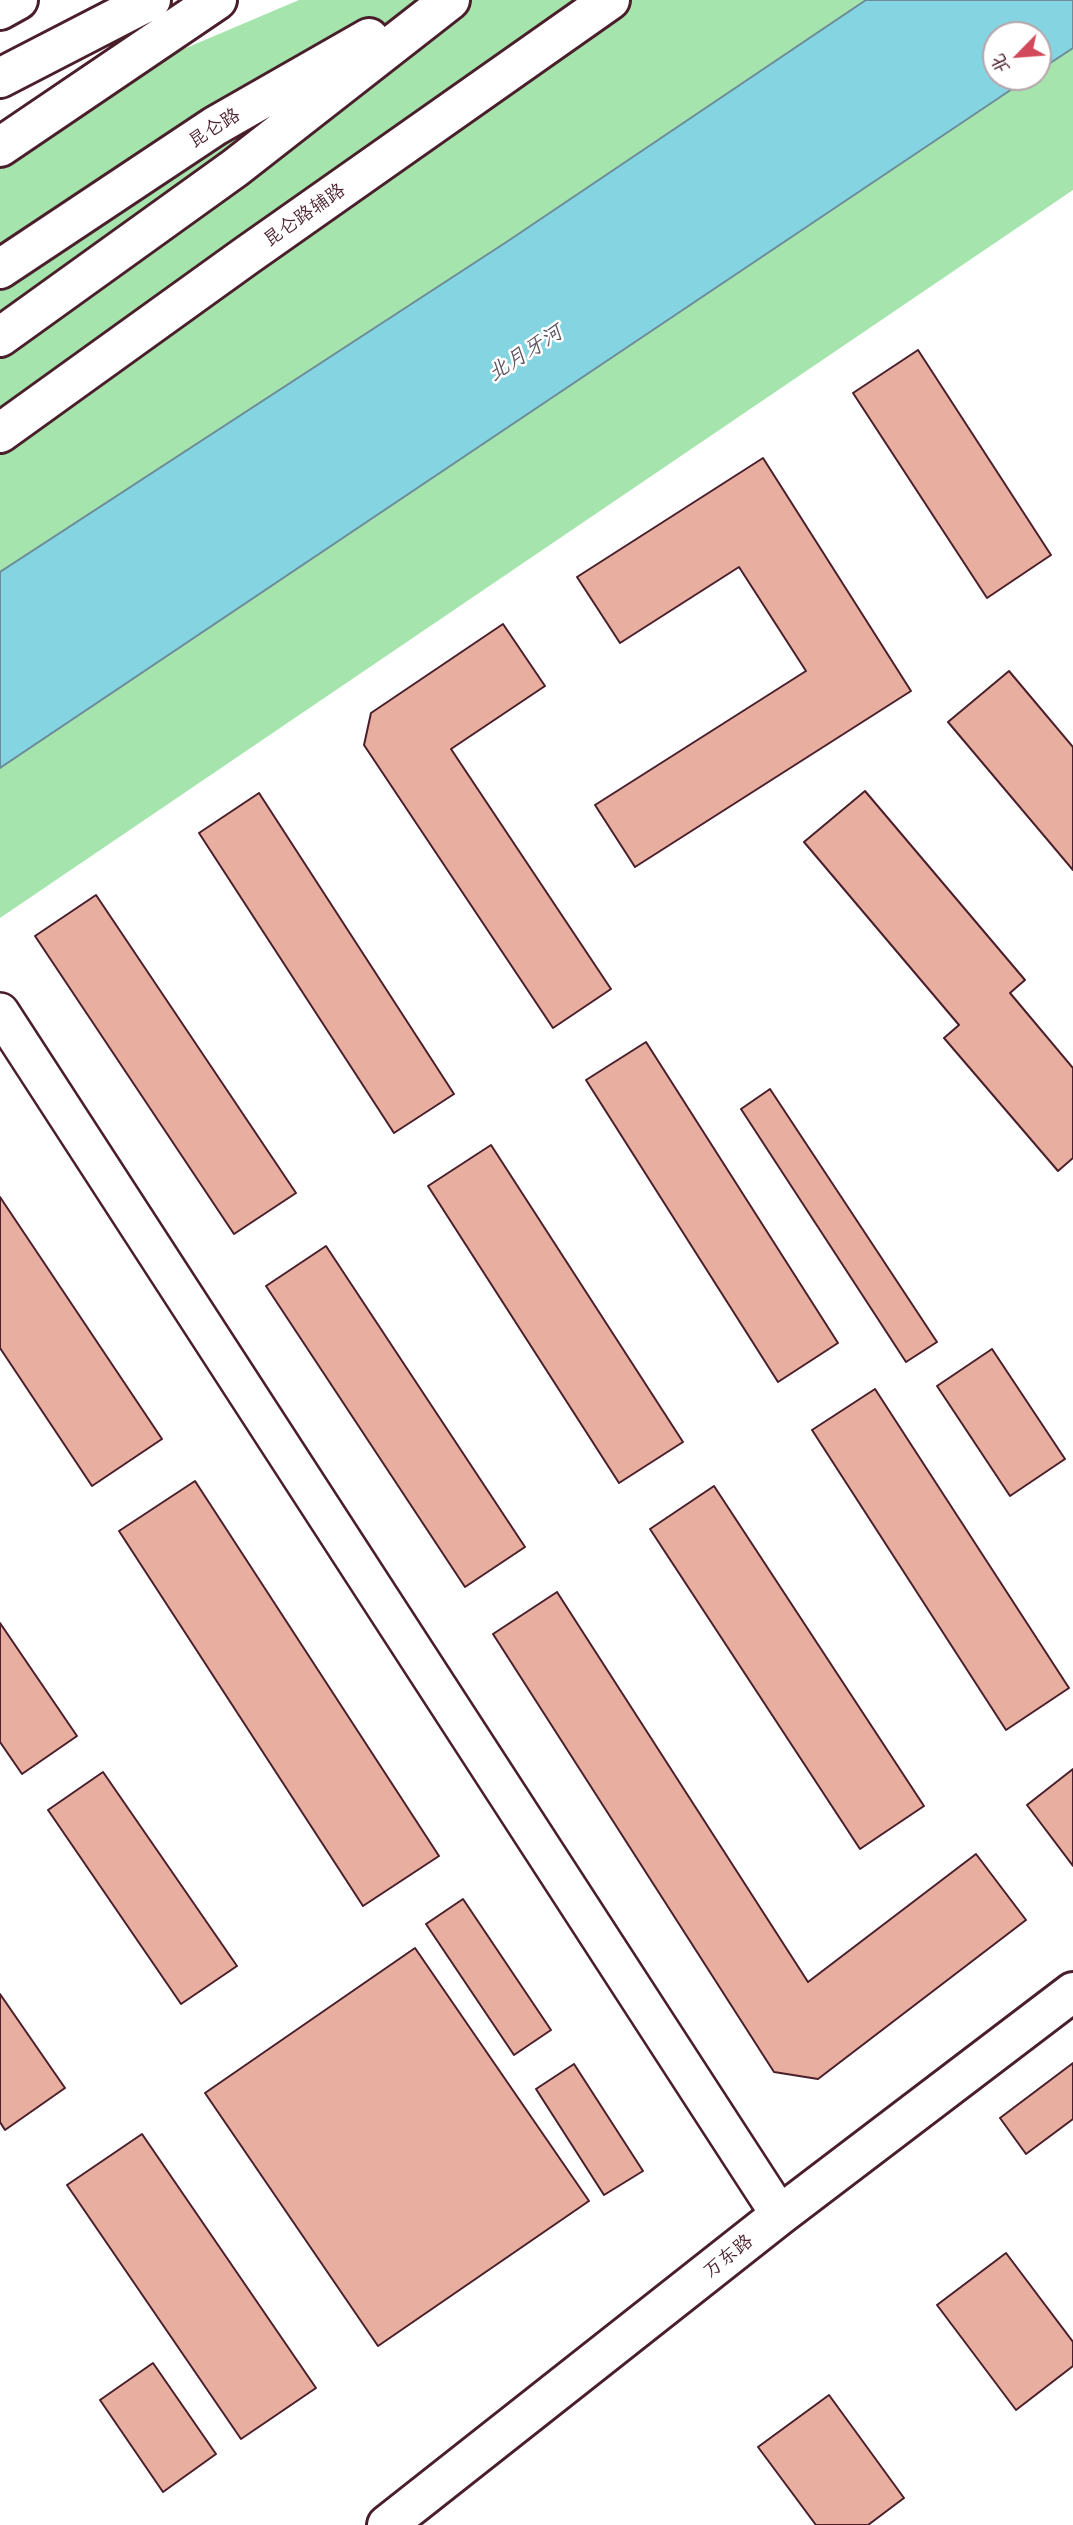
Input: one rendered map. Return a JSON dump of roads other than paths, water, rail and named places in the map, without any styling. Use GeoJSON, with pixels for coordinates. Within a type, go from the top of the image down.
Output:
{"type":"FeatureCollection","features":[{"type":"Feature","properties":{"kind":"main road"},"geometry":{"type":"LineString","coordinates":[[0,10],[18,0]]}},
{"type":"Feature","properties":{"kind":"main road"},"geometry":{"type":"LineString","coordinates":[[0,78],[151,0]]}},
{"type":"Feature","properties":{"kind":"main road"},"geometry":{"type":"LineString","coordinates":[[0,147],[217,0]]}},
{"type":"Feature","properties":{"kind":"main road","name":"昆仑路"},"geometry":{"type":"LineString","coordinates":[[0,269],[215,126],[435,0]]}},
{"type":"Feature","properties":{"kind":"main road"},"geometry":{"type":"LineString","coordinates":[[0,337],[235,168],[450,0]]}},
{"type":"Feature","properties":{"kind":"main road","name":"昆仑路辅路"},"geometry":{"type":"LineString","coordinates":[[0,433],[610,0]]}},
{"type":"Feature","properties":{"kind":"main road","name":"万东路"},"geometry":{"type":"LineString","coordinates":[[387,2525],[780,2216],[1073,1992]]}},
{"type":"Feature","properties":{"kind":"street"},"geometry":{"type":"LineString","coordinates":[[0,1012],[780,2216]]}},
{"type":"Feature","properties":{"kind":"water","name":"北月牙河"},"geometry":{"type":"Polygon","coordinates":[[[866,0],[1073,0],[1073,48],[1052,62],[1052,21],[982,21],[982,91],[1009,91],[0,768],[0,572],[508,241],[866,0]]]}}]}
